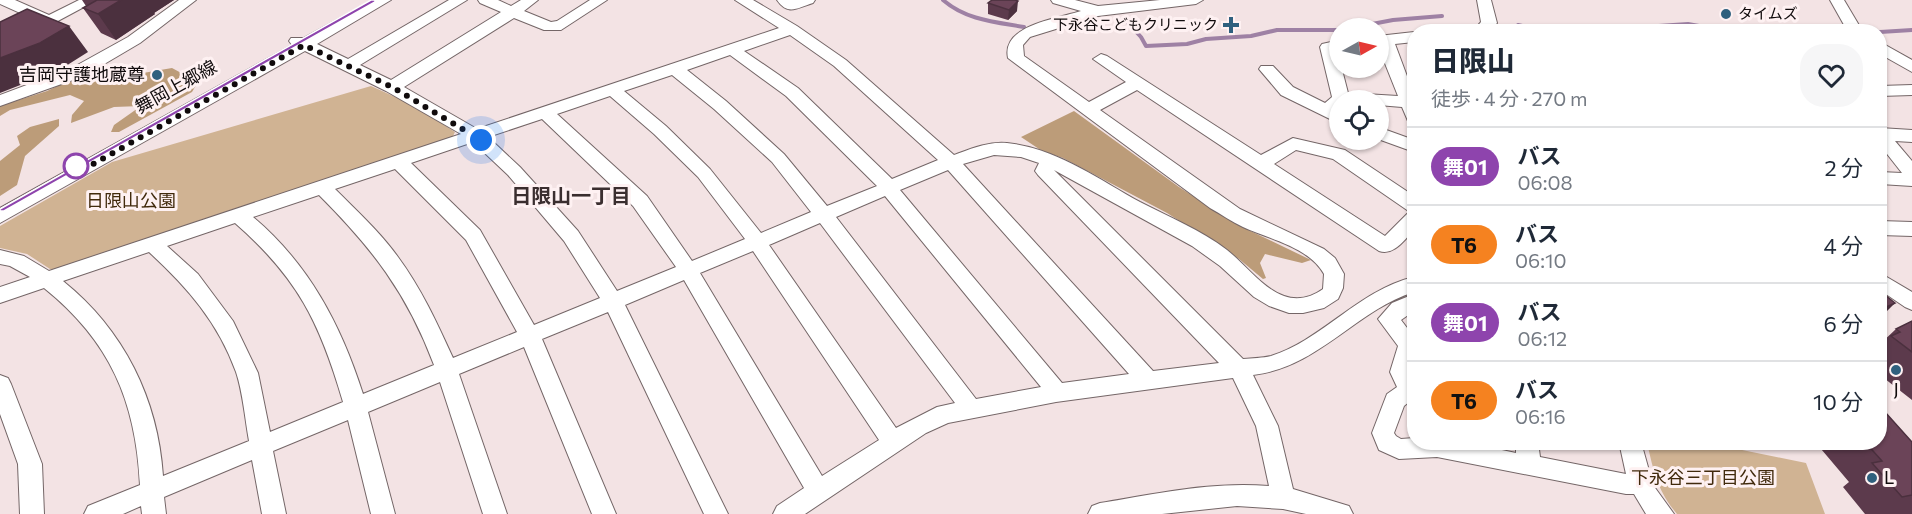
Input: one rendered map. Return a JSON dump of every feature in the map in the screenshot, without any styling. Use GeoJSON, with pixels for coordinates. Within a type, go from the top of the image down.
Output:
{"type":"FeatureCollection","features":[{"type":"Feature","properties":{"kind":"street"},"geometry":{"type":"LineString","coordinates":[[0,47],[90,0]]}},
{"type":"Feature","properties":{"kind":"street"},"geometry":{"type":"LineString","coordinates":[[0,101],[78,72],[134,40],[189,0]]}},
{"type":"Feature","properties":{"kind":"street","name":"舞岡上郷線"},"geometry":{"type":"LineString","coordinates":[[0,216],[371,0]]}},
{"type":"Feature","properties":{"kind":"street","name":"舞岡上郷線"},"geometry":{"type":"LineString","coordinates":[[0,209],[300,43],[384,0]]}},
{"type":"Feature","properties":{"kind":"street"},"geometry":{"type":"LineString","coordinates":[[348,66],[460,0]]}},
{"type":"Feature","properties":{"kind":"street"},"geometry":{"type":"LineString","coordinates":[[485,0],[549,27],[561,26],[600,0]]}},
{"type":"Feature","properties":{"kind":"street"},"geometry":{"type":"LineString","coordinates":[[392,87],[531,0]]}},
{"type":"Feature","properties":{"kind":"street"},"geometry":{"type":"LineString","coordinates":[[742,0],[792,29],[840,63],[897,111],[951,162],[1149,382]]}},
{"type":"Feature","properties":{"kind":"street"},"geometry":{"type":"LineString","coordinates":[[784,0],[789,6],[808,0]]}},
{"type":"Feature","properties":{"kind":"street"},"geometry":{"type":"LineString","coordinates":[[1059,0],[1096,11]]}},
{"type":"Feature","properties":{"kind":"street"},"geometry":{"type":"LineString","coordinates":[[96,514],[951,162],[991,149],[1009,149],[1048,162],[1194,239],[1220,255],[1259,291],[1278,302],[1298,306],[1317,304],[1330,295],[1336,281],[1332,267],[1320,255],[1305,245],[1247,221],[1218,203],[1016,58],[1014,48],[1018,39],[1033,30],[1096,11],[1196,0]]}},
{"type":"Feature","properties":{"kind":"street"},"geometry":{"type":"LineString","coordinates":[[1484,0],[1488,24]]}},
{"type":"Feature","properties":{"kind":"street"},"geometry":{"type":"LineString","coordinates":[[1837,0],[1851,24]]}},
{"type":"Feature","properties":{"kind":"street"},"geometry":{"type":"LineString","coordinates":[[5,5],[50,21]]}},
{"type":"Feature","properties":{"kind":"street"},"geometry":{"type":"LineString","coordinates":[[0,295],[792,29]]}},
{"type":"Feature","properties":{"kind":"street"},"geometry":{"type":"LineString","coordinates":[[1389,40],[1407,38]]}},
{"type":"Feature","properties":{"kind":"street"},"geometry":{"type":"LineString","coordinates":[[300,43],[392,87],[476,135],[514,171],[571,236],[613,302],[716,514]]}},
{"type":"Feature","properties":{"kind":"street"},"geometry":{"type":"LineString","coordinates":[[731,49],[792,92],[890,188],[1053,386],[1056,393]]}},
{"type":"Feature","properties":{"kind":"street"},"geometry":{"type":"LineString","coordinates":[[1887,51],[1912,53]]}},
{"type":"Feature","properties":{"kind":"street"},"geometry":{"type":"LineString","coordinates":[[1887,53],[1912,67]]}},
{"type":"Feature","properties":{"kind":"street"},"geometry":{"type":"LineString","coordinates":[[1389,56],[1407,96]]}},
{"type":"Feature","properties":{"kind":"street"},"geometry":{"type":"LineString","coordinates":[[1101,59],[1386,246],[1407,226]]}},
{"type":"Feature","properties":{"kind":"street"},"geometry":{"type":"LineString","coordinates":[[674,68],[720,105],[778,158],[965,400],[969,410]]}},
{"type":"Feature","properties":{"kind":"street"},"geometry":{"type":"LineString","coordinates":[[1267,69],[1287,91],[1329,113]]}},
{"type":"Feature","properties":{"kind":"street"},"geometry":{"type":"LineString","coordinates":[[1088,110],[1137,83]]}},
{"type":"Feature","properties":{"kind":"street"},"geometry":{"type":"LineString","coordinates":[[612,89],[660,130],[704,173],[758,243],[893,442]]}},
{"type":"Feature","properties":{"kind":"street"},"geometry":{"type":"LineString","coordinates":[[1887,92],[1912,90]]}},
{"type":"Feature","properties":{"kind":"street"},"geometry":{"type":"LineString","coordinates":[[1389,104],[1407,106]]}},
{"type":"Feature","properties":{"kind":"street"},"geometry":{"type":"LineString","coordinates":[[545,112],[640,201],[688,270],[819,492]]}},
{"type":"Feature","properties":{"kind":"street"},"geometry":{"type":"LineString","coordinates":[[1887,134],[1912,136]]}},
{"type":"Feature","properties":{"kind":"street"},"geometry":{"type":"LineString","coordinates":[[1389,136],[1407,143]]}},
{"type":"Feature","properties":{"kind":"street"},"geometry":{"type":"LineString","coordinates":[[1887,143],[1912,173]]}},
{"type":"Feature","properties":{"kind":"street"},"geometry":{"type":"LineString","coordinates":[[1260,164],[1293,144],[1339,154],[1407,200]]}},
{"type":"Feature","properties":{"kind":"street"},"geometry":{"type":"LineString","coordinates":[[398,161],[436,196],[473,236],[530,336],[604,514]]}},
{"type":"Feature","properties":{"kind":"street"},"geometry":{"type":"LineString","coordinates":[[1048,162],[1044,171],[1239,369],[1267,426],[1283,498]]}},
{"type":"Feature","properties":{"kind":"street"},"geometry":{"type":"LineString","coordinates":[[1887,178],[1912,180]]}},
{"type":"Feature","properties":{"kind":"street"},"geometry":{"type":"LineString","coordinates":[[321,186],[361,225],[397,271],[424,319],[448,370],[495,514]]}},
{"type":"Feature","properties":{"kind":"street"},"geometry":{"type":"LineString","coordinates":[[238,215],[279,251],[310,293],[336,346],[356,408],[383,514]]}},
{"type":"Feature","properties":{"kind":"street"},"geometry":{"type":"LineString","coordinates":[[1887,228],[1912,229]]}},
{"type":"Feature","properties":{"kind":"street"},"geometry":{"type":"LineString","coordinates":[[152,244],[191,279],[226,327],[247,374],[274,514]]}},
{"type":"Feature","properties":{"kind":"street"},"geometry":{"type":"LineString","coordinates":[[0,257],[27,264],[81,306],[104,333],[122,360],[146,432],[154,514]]}},
{"type":"Feature","properties":{"kind":"street"},"geometry":{"type":"LineString","coordinates":[[1887,285],[1912,302]]}},
{"type":"Feature","properties":{"kind":"street"},"geometry":{"type":"LineString","coordinates":[[785,514],[918,426],[945,414],[1056,393],[1274,364],[1305,350],[1390,292],[1407,286]]}},
{"type":"Feature","properties":{"kind":"street"},"geometry":{"type":"LineString","coordinates":[[1407,305],[1388,319],[1407,343]]}},
{"type":"Feature","properties":{"kind":"street"},"geometry":{"type":"LineString","coordinates":[[1407,352],[1401,372],[1407,381]]}},
{"type":"Feature","properties":{"kind":"street"},"geometry":{"type":"LineString","coordinates":[[0,384],[30,464],[32,514]]}},
{"type":"Feature","properties":{"kind":"street"},"geometry":{"type":"LineString","coordinates":[[1407,392],[1395,400],[1383,433],[1387,443],[1399,449],[1407,449]]}},
{"type":"Feature","properties":{"kind":"street"},"geometry":{"type":"LineString","coordinates":[[1476,450],[1528,454],[1626,484],[1639,483]]}},
{"type":"Feature","properties":{"kind":"street"},"geometry":{"type":"LineString","coordinates":[[1632,450],[1639,483],[1654,507],[1662,514]]}},
{"type":"Feature","properties":{"kind":"street"},"geometry":{"type":"LineString","coordinates":[[1100,514],[1172,508],[1227,496],[1283,498],[1341,514]]}},
{"type":"Feature","properties":{"kind":"green space","name":"日限山公園"},"geometry":{"type":"Polygon","coordinates":[[[371,86],[413,105],[455,132],[452,138],[64,269],[50,269],[27,254],[0,248],[0,226],[112,162],[371,86]]]}},
{"type":"Feature","properties":{"kind":"green space","name":"下永谷三丁目公園"},"geometry":{"type":"Polygon","coordinates":[[[1649,450],[1742,450],[1806,463],[1825,514],[1677,514],[1661,489],[1649,450]]]}},
{"type":"Feature","properties":{"kind":"shaded area"},"geometry":{"type":"Polygon","coordinates":[[[105,68],[143,73],[172,68],[198,82],[192,92],[119,132],[111,132],[114,125],[141,106],[114,107],[71,123],[72,115],[84,101],[70,95],[10,110],[0,116],[0,106],[47,91],[93,69],[105,68]]]}},
{"type":"Feature","properties":{"kind":"shaded area"},"geometry":{"type":"Polygon","coordinates":[[[1074,111],[1179,187],[1238,225],[1311,260],[1302,263],[1265,254],[1260,263],[1266,278],[1263,279],[1239,259],[1167,213],[1063,158],[1042,151],[1021,137],[1074,111]]]}},
{"type":"Feature","properties":{"kind":"shaded area"},"geometry":{"type":"Polygon","coordinates":[[[59,119],[59,126],[25,156],[17,185],[0,196],[0,161],[20,145],[17,136],[30,127],[59,119]]]}},
{"type":"Feature","properties":{"kind":"building"},"geometry":{"type":"Polygon","coordinates":[[[97,0],[121,0],[98,14],[83,8],[97,0]]]}},
{"type":"Feature","properties":{"kind":"building"},"geometry":{"type":"Polygon","coordinates":[[[992,0],[1018,1],[1009,10],[988,3],[992,0]]]}},
{"type":"Feature","properties":{"kind":"building"},"geometry":{"type":"Polygon","coordinates":[[[27,9],[69,26],[40,43],[0,58],[0,22],[27,9]]]}},
{"type":"Feature","properties":{"kind":"building"},"geometry":{"type":"Polygon","coordinates":[[[1887,297],[1895,303],[1887,307],[1887,297]]]}},
{"type":"Feature","properties":{"kind":"building"},"geometry":{"type":"Polygon","coordinates":[[[1912,321],[1912,352],[1891,336],[1900,332],[1896,329],[1912,321]]]}},
{"type":"Feature","properties":{"kind":"building"},"geometry":{"type":"Polygon","coordinates":[[[1887,414],[1912,442],[1912,495],[1902,497],[1872,463],[1882,461],[1872,450],[1887,450],[1887,414]]]}},
{"type":"Feature","properties":{"kind":"waterway"},"geometry":{"type":"LineString","coordinates":[[943,0],[971,16],[1024,27]]}},
{"type":"Feature","properties":{"kind":"waterway"},"geometry":{"type":"LineString","coordinates":[[1389,21],[1442,16]]}},
{"type":"Feature","properties":{"kind":"waterway"},"geometry":{"type":"LineString","coordinates":[[1124,19],[1141,37],[1146,46],[1187,44],[1206,39],[1251,36],[1277,30],[1329,30]]}},
{"type":"Feature","properties":{"kind":"waterway"},"geometry":{"type":"LineString","coordinates":[[1887,32],[1912,30]]}},
{"type":"Feature","properties":{"kind":"bus line","name":"舞01"},"geometry":{"type":"LineString","coordinates":[[0,209],[371,0]]}},
{"type":"Feature","properties":{"kind":"place","name":"タイムズ"},"geometry":{"type":"Point","coordinates":[1726,14]}},
{"type":"Feature","properties":{"kind":"place","name":"下永谷こどもクリニック"},"geometry":{"type":"Point","coordinates":[1231,25]}},
{"type":"Feature","properties":{"kind":"place","name":"吉岡守護地蔵尊"},"geometry":{"type":"Point","coordinates":[157,75]}},
{"type":"Feature","properties":{"kind":"place","name":"J"},"geometry":{"type":"Point","coordinates":[1896,370]}},
{"type":"Feature","properties":{"kind":"place","name":"L"},"geometry":{"type":"Point","coordinates":[1872,478]}},
{"type":"Feature","properties":{"kind":"district","name":"日限山一丁目"},"geometry":{"type":"Point","coordinates":[571,196]}},
{"type":"Feature","properties":{"kind":"route"},"geometry":{"type":"LineString","coordinates":[[76,166],[81,171],[304,45],[392,87],[481,140]]}}]}
